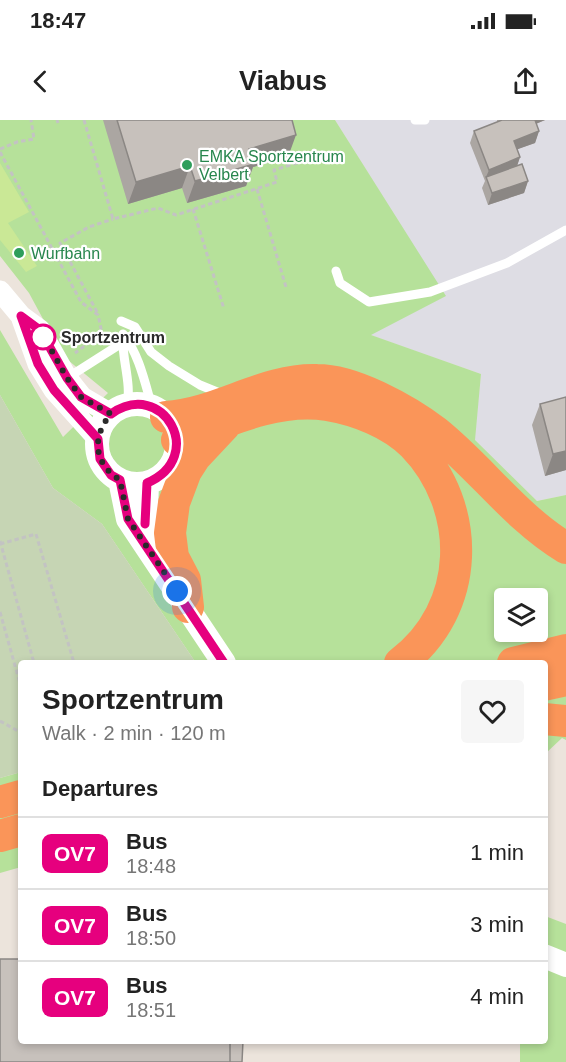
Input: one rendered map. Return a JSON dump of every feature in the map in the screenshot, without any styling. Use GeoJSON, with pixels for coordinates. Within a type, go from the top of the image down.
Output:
{"type":"FeatureCollection","features":[{"type":"Feature","properties":{"kind":"highway"},"geometry":{"type":"LineString","coordinates":[[188,607],[185,580],[173,557],[170,533],[179,486],[190,464],[232,410],[294,382],[316,380],[345,384],[371,393],[406,410],[437,433],[551,539],[566,548]]}},
{"type":"Feature","properties":{"kind":"highway"},"geometry":{"type":"LineString","coordinates":[[165,421],[232,410],[300,404],[325,405],[371,418],[412,445],[442,485],[451,509],[456,536],[456,563],[452,586],[434,628],[403,660]]}},
{"type":"Feature","properties":{"kind":"highway"},"geometry":{"type":"LineString","coordinates":[[525,660],[566,650]]}},
{"type":"Feature","properties":{"kind":"highway"},"geometry":{"type":"LineString","coordinates":[[548,684],[566,680]]}},
{"type":"Feature","properties":{"kind":"highway"},"geometry":{"type":"LineString","coordinates":[[548,719],[566,721]]}},
{"type":"Feature","properties":{"kind":"highway"},"geometry":{"type":"LineString","coordinates":[[0,802],[18,797]]}},
{"type":"Feature","properties":{"kind":"highway"},"geometry":{"type":"LineString","coordinates":[[0,836],[18,831]]}},
{"type":"Feature","properties":{"kind":"main road"},"geometry":{"type":"LineString","coordinates":[[135,404],[165,421],[176,452],[166,471],[147,483],[128,483],[120,480],[111,475],[100,459],[98,439],[100,430],[119,410],[135,404]]}},
{"type":"Feature","properties":{"kind":"main road"},"geometry":{"type":"LineString","coordinates":[[120,480],[128,519],[145,541],[222,660]]}},
{"type":"Feature","properties":{"kind":"main road"},"geometry":{"type":"LineString","coordinates":[[145,541],[147,483]]}},
{"type":"Feature","properties":{"kind":"main road"},"geometry":{"type":"LineString","coordinates":[[548,958],[566,965]]}},
{"type":"Feature","properties":{"kind":"street"},"geometry":{"type":"LineString","coordinates":[[0,291],[21,316],[40,330],[67,378],[81,397],[119,410]]}},
{"type":"Feature","properties":{"kind":"street"},"geometry":{"type":"LineString","coordinates":[[21,316],[42,371],[54,390],[98,439]]}},
{"type":"Feature","properties":{"kind":"lane"},"geometry":{"type":"LineString","coordinates":[[415,120],[425,120]]}},
{"type":"Feature","properties":{"kind":"lane"},"geometry":{"type":"LineString","coordinates":[[336,271],[340,283],[369,302],[430,292],[507,263],[566,230]]}},
{"type":"Feature","properties":{"kind":"lane"},"geometry":{"type":"LineString","coordinates":[[121,321],[135,327],[151,352],[232,410]]}},
{"type":"Feature","properties":{"kind":"lane"},"geometry":{"type":"LineString","coordinates":[[119,410],[128,398],[123,334],[128,340],[165,421]]}},
{"type":"Feature","properties":{"kind":"lane"},"geometry":{"type":"LineString","coordinates":[[67,378],[122,344]]}},
{"type":"Feature","properties":{"kind":"path"},"geometry":{"type":"LineString","coordinates":[[31,120],[34,140],[17,142],[0,151],[81,302],[98,315]]}},
{"type":"Feature","properties":{"kind":"path"},"geometry":{"type":"LineString","coordinates":[[84,120],[113,219]]}},
{"type":"Feature","properties":{"kind":"path"},"geometry":{"type":"LineString","coordinates":[[74,354],[102,333],[98,315],[60,243],[89,227],[113,219],[158,208],[176,214],[257,189],[277,182],[274,170],[330,153]]}},
{"type":"Feature","properties":{"kind":"path"},"geometry":{"type":"LineString","coordinates":[[257,189],[286,287]]}},
{"type":"Feature","properties":{"kind":"path"},"geometry":{"type":"LineString","coordinates":[[193,209],[224,309]]}},
{"type":"Feature","properties":{"kind":"path"},"geometry":{"type":"LineString","coordinates":[[33,660],[0,543],[36,534],[73,660]]}},
{"type":"Feature","properties":{"kind":"path"},"geometry":{"type":"LineString","coordinates":[[0,612],[18,676]]}},
{"type":"Feature","properties":{"kind":"path"},"geometry":{"type":"LineString","coordinates":[[0,721],[18,731]]}},
{"type":"Feature","properties":{"kind":"shaded area"},"geometry":{"type":"Polygon","coordinates":[[[335,120],[566,120],[566,495],[537,501],[474,440],[481,374],[370,335],[445,296],[335,120]]]}},
{"type":"Feature","properties":{"kind":"green space"},"geometry":{"type":"Polygon","coordinates":[[[0,120],[335,120],[446,296],[371,335],[481,374],[475,440],[537,501],[566,495],[566,740],[562,738],[548,751],[548,660],[194,660],[102,524],[53,488],[0,395],[0,330],[63,437],[108,393],[63,356],[29,293],[0,256],[0,120]]]}},
{"type":"Feature","properties":{"kind":"green space"},"geometry":{"type":"Polygon","coordinates":[[[0,163],[29,212],[8,223],[37,266],[26,272],[0,240],[0,163]]]}},
{"type":"Feature","properties":{"kind":"green space"},"geometry":{"type":"Polygon","coordinates":[[[0,395],[53,488],[102,524],[194,660],[18,660],[18,773],[0,778],[0,395]]]}},
{"type":"Feature","properties":{"kind":"green space"},"geometry":{"type":"Polygon","coordinates":[[[18,773],[18,868],[0,873],[0,778],[18,773]]]}},
{"type":"Feature","properties":{"kind":"green space"},"geometry":{"type":"Polygon","coordinates":[[[548,917],[566,924],[566,1062],[520,1062],[520,1044],[548,1044],[548,917]]]}},
{"type":"Feature","properties":{"kind":"building","name":"EMKA Sportzentrum Velbert"},"geometry":{"type":"Polygon","coordinates":[[[117,120],[292,120],[296,135],[249,149],[254,164],[195,181],[190,166],[136,182],[117,120]]]}},
{"type":"Feature","properties":{"kind":"building"},"geometry":{"type":"Polygon","coordinates":[[[502,120],[535,120],[539,131],[514,141],[520,157],[489,170],[474,131],[502,120]]]}},
{"type":"Feature","properties":{"kind":"building"},"geometry":{"type":"Polygon","coordinates":[[[522,164],[528,181],[492,193],[486,177],[522,164]]]}},
{"type":"Feature","properties":{"kind":"building"},"geometry":{"type":"Polygon","coordinates":[[[566,397],[566,451],[553,454],[540,404],[566,397]]]}},
{"type":"Feature","properties":{"kind":"building"},"geometry":{"type":"Polygon","coordinates":[[[0,959],[18,959],[18,1044],[230,1044],[230,1062],[0,1062],[0,959]]]}},
{"type":"Feature","properties":{"kind":"building"},"geometry":{"type":"Polygon","coordinates":[[[230,1044],[243,1044],[242,1062],[230,1062],[230,1044]]]}},
{"type":"Feature","properties":{"kind":"bus line","name":"OV7"},"geometry":{"type":"LineString","coordinates":[[145,524],[147,483],[166,471],[176,452],[177,440],[173,428],[166,417],[152,407],[135,404],[118,409],[111,414],[81,397],[59,366],[40,330],[21,316],[38,364],[54,390],[98,439],[100,459],[111,475],[120,480],[128,519],[145,541],[222,660]]}},
{"type":"Feature","properties":{"kind":"place","name":"EMKA Sportzentrum Velbert"},"geometry":{"type":"Point","coordinates":[187,165]}},
{"type":"Feature","properties":{"kind":"place","name":"Wurfbahn"},"geometry":{"type":"Point","coordinates":[19,253]}},
{"type":"Feature","properties":{"kind":"place","name":"Sportzentrum"},"geometry":{"type":"Point","coordinates":[43,337]}},
{"type":"Feature","properties":{"kind":"route"},"geometry":{"type":"LineString","coordinates":[[43,337],[40,330],[59,366],[81,397],[111,414],[100,430],[98,449],[100,459],[111,475],[120,480],[128,519],[177,591]]}}]}
